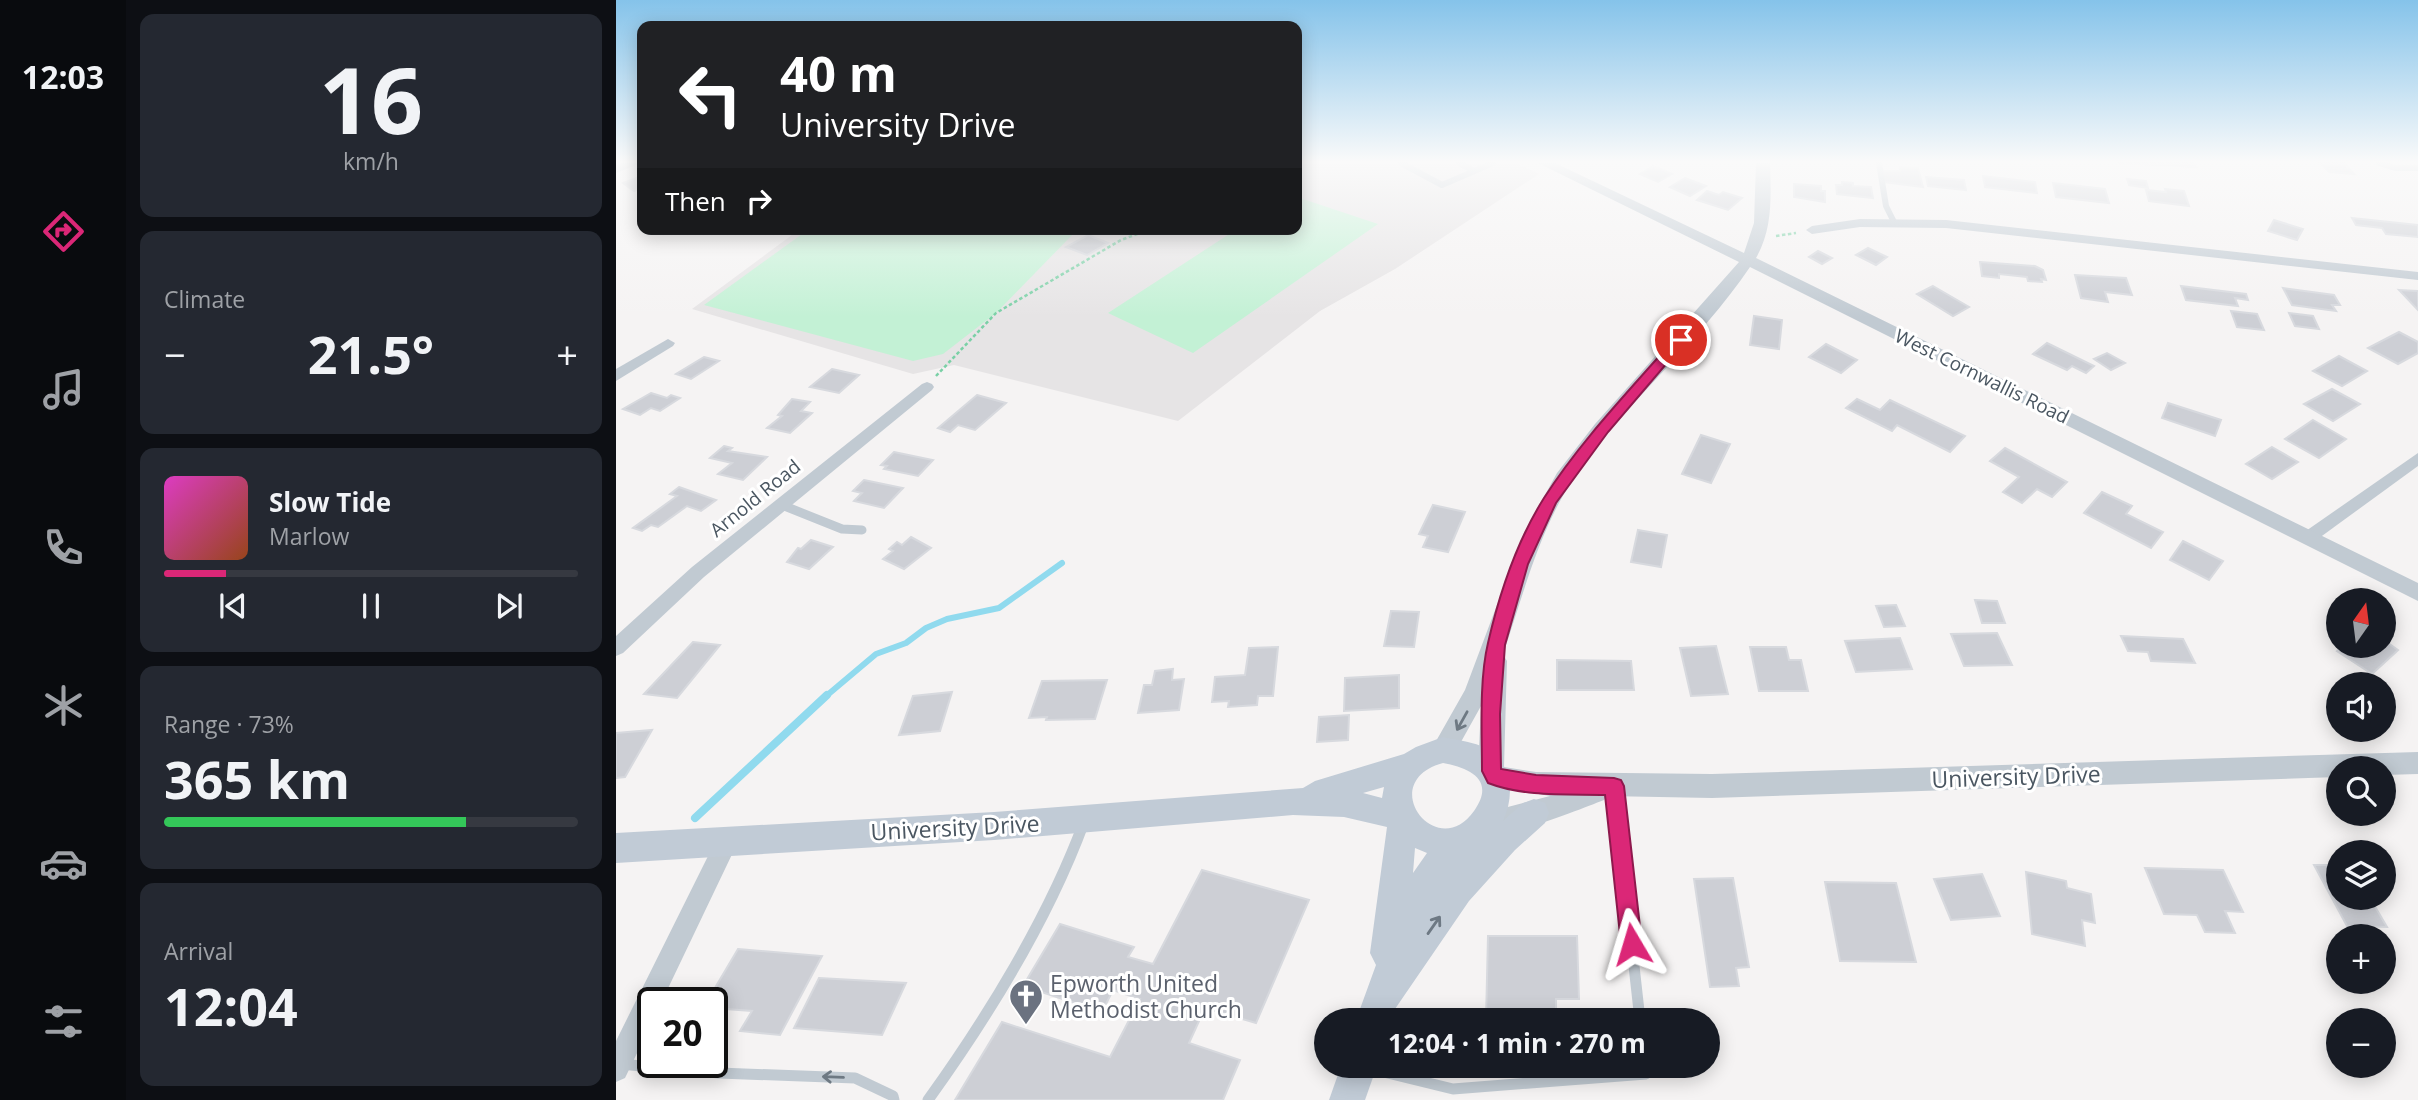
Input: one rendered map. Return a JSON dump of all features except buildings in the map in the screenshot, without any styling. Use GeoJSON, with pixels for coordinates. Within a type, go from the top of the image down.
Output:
{"type":"FeatureCollection","features":[{"type":"Feature","properties":{"kind":"main road"},"geometry":{"type":"LineString","coordinates":[[1377,1008],[1402,819],[1396,800],[1398,788],[1411,765],[1423,756],[1443,750],[1473,755],[1493,774],[1497,799],[1474,831],[1442,859],[1419,891],[1378,1008]]}},
{"type":"Feature","properties":{"kind":"main road","name":"University Drive"},"geometry":{"type":"LineString","coordinates":[[1293,801],[1411,765]]}},
{"type":"Feature","properties":{"kind":"main road","name":"University Drive"},"geometry":{"type":"LineString","coordinates":[[616,848],[1086,818],[1293,801],[1345,803],[1402,819]]}},
{"type":"Feature","properties":{"kind":"main road"},"geometry":{"type":"LineString","coordinates":[[1378,1008],[1458,890],[1504,840],[1534,813]]}},
{"type":"Feature","properties":{"kind":"main road"},"geometry":{"type":"LineString","coordinates":[[1402,819],[1416,834],[1429,840],[1446,842],[1474,831]]}},
{"type":"Feature","properties":{"kind":"main road"},"geometry":{"type":"LineString","coordinates":[[1347,1100],[1355,1078]]}},
{"type":"Feature","properties":{"kind":"street","name":"West Cornwallis Road"},"geometry":{"type":"LineString","coordinates":[[1651,214],[2418,593]]}},
{"type":"Feature","properties":{"kind":"street"},"geometry":{"type":"LineString","coordinates":[[1443,750],[1468,710],[1496,645],[1520,564],[1550,501],[1603,429],[1747,261],[1758,240],[1761,214]]}},
{"type":"Feature","properties":{"kind":"street"},"geometry":{"type":"LineString","coordinates":[[1812,230],[1860,223],[1945,224],[2418,276]]}},
{"type":"Feature","properties":{"kind":"street"},"geometry":{"type":"LineString","coordinates":[[616,376],[668,343]]}},
{"type":"Feature","properties":{"kind":"street","name":"Arnold Road"},"geometry":{"type":"LineString","coordinates":[[616,648],[698,572],[927,387]]}},
{"type":"Feature","properties":{"kind":"street"},"geometry":{"type":"LineString","coordinates":[[2309,537],[2418,458]]}},
{"type":"Feature","properties":{"kind":"street"},"geometry":{"type":"LineString","coordinates":[[1493,774],[1491,714],[1496,645]]}},
{"type":"Feature","properties":{"kind":"street","name":"University Drive"},"geometry":{"type":"LineString","coordinates":[[1493,774],[1536,784],[1712,786],[2418,763]]}},
{"type":"Feature","properties":{"kind":"street","name":"University Drive"},"geometry":{"type":"LineString","coordinates":[[1474,831],[1614,786]]}},
{"type":"Feature","properties":{"kind":"street"},"geometry":{"type":"LineString","coordinates":[[617,1066],[728,839]]}},
{"type":"Feature","properties":{"kind":"lane"},"geometry":{"type":"LineString","coordinates":[[1890,214],[1894,222]]}},
{"type":"Feature","properties":{"kind":"lane"},"geometry":{"type":"LineString","coordinates":[[780,505],[795,506],[849,533],[862,530]]}},
{"type":"Feature","properties":{"kind":"lane"},"geometry":{"type":"LineString","coordinates":[[1614,786],[1639,1008]]}},
{"type":"Feature","properties":{"kind":"lane"},"geometry":{"type":"LineString","coordinates":[[928,1100],[968,1044],[1065,873],[1086,818]]}},
{"type":"Feature","properties":{"kind":"lane"},"geometry":{"type":"LineString","coordinates":[[617,1066],[855,1078],[893,1096],[894,1100]]}},
{"type":"Feature","properties":{"kind":"lane"},"geometry":{"type":"LineString","coordinates":[[1408,1078],[1453,1089],[1595,1078]]}},
{"type":"Feature","properties":{"kind":"path"},"geometry":{"type":"LineString","coordinates":[[1769,236],[1812,230]]}},
{"type":"Feature","properties":{"kind":"path"},"geometry":{"type":"LineString","coordinates":[[927,387],[996,313],[1121,240],[1135,235]]}},
{"type":"Feature","properties":{"kind":"shaded area"},"geometry":{"type":"Polygon","coordinates":[[[1302,214],[1478,214],[1395,269],[1320,311],[1178,421],[954,365],[913,374],[692,309],[792,235],[1302,235],[1302,214]]]}},
{"type":"Feature","properties":{"kind":"green space"},"geometry":{"type":"Polygon","coordinates":[[[1302,214],[1349,214],[1378,224],[1193,353],[1108,313],[1228,235],[1302,235],[1302,214]]]}},
{"type":"Feature","properties":{"kind":"green space"},"geometry":{"type":"Polygon","coordinates":[[[801,235],[1072,235],[996,313],[943,354],[913,361],[704,305],[801,235]]]}},
{"type":"Feature","properties":{"kind":"waterway"},"geometry":{"type":"LineString","coordinates":[[825,697],[876,654],[906,643],[926,628],[947,619],[999,608],[1062,563]]}},
{"type":"Feature","properties":{"kind":"waterway"},"geometry":{"type":"LineString","coordinates":[[695,818],[827,695]]}},
{"type":"Feature","properties":{"kind":"place","name":"Epworth United Methodist Church"},"geometry":{"type":"Point","coordinates":[1026,1026]}},
{"type":"Feature","properties":{"kind":"route"},"geometry":{"type":"LineString","coordinates":[[1632,944],[1614,786],[1536,784],[1494,777],[1491,771],[1491,714],[1496,645],[1520,564],[1550,501],[1603,429],[1681,340]]}}]}
